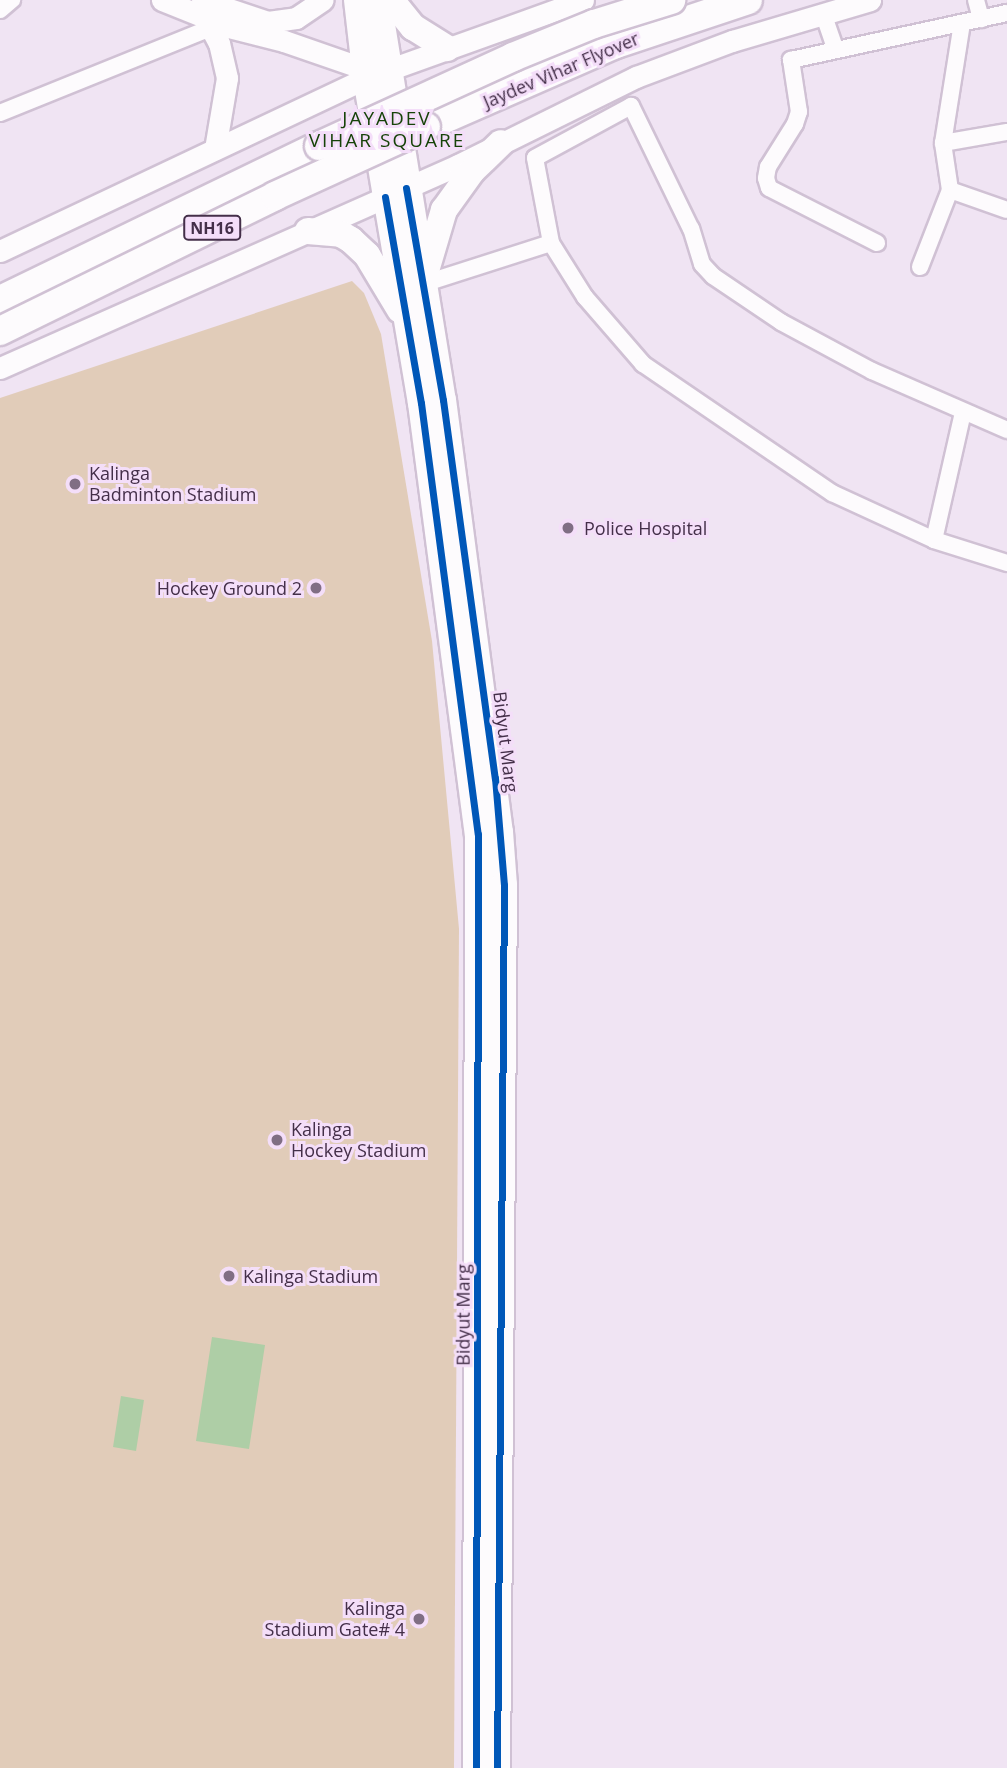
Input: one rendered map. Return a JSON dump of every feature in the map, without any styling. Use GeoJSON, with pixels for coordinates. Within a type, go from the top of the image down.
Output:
{"type":"FeatureCollection","features":[{"type":"Feature","properties":{"kind":"highway","name":"Jaydev Vihar Flyover"},"geometry":{"type":"LineString","coordinates":[[0,300],[319,146],[513,57],[594,24],[671,0]]}},
{"type":"Feature","properties":{"kind":"highway","name":"Jaydev Vihar Flyover"},"geometry":{"type":"LineString","coordinates":[[0,331],[275,196],[531,80],[616,44],[748,0]]}},
{"type":"Feature","properties":{"kind":"main road"},"geometry":{"type":"LineString","coordinates":[[357,0],[373,72]]}},
{"type":"Feature","properties":{"kind":"main road"},"geometry":{"type":"LineString","coordinates":[[373,72],[378,0]]}},
{"type":"Feature","properties":{"kind":"main road"},"geometry":{"type":"LineString","coordinates":[[391,0],[414,27],[447,48]]}},
{"type":"Feature","properties":{"kind":"main road","name":"Bidyut Marg"},"geometry":{"type":"LineString","coordinates":[[373,72],[396,192],[423,284],[443,400],[495,778],[504,885],[497,1768]]}},
{"type":"Feature","properties":{"kind":"main road"},"geometry":{"type":"LineString","coordinates":[[423,284],[444,210],[472,171],[501,143]]}},
{"type":"Feature","properties":{"kind":"main road","name":"Bidyut Marg"},"geometry":{"type":"LineString","coordinates":[[396,192],[407,320],[423,417],[478,834],[476,1768]]}},
{"type":"Feature","properties":{"kind":"main road"},"geometry":{"type":"LineString","coordinates":[[308,231],[341,234],[351,240],[367,255],[407,320]]}},
{"type":"Feature","properties":{"kind":"street"},"geometry":{"type":"LineString","coordinates":[[0,10],[12,0]]}},
{"type":"Feature","properties":{"kind":"street"},"geometry":{"type":"LineString","coordinates":[[162,0],[373,72]]}},
{"type":"Feature","properties":{"kind":"street"},"geometry":{"type":"LineString","coordinates":[[0,113],[206,15],[268,22],[296,18],[323,0]]}},
{"type":"Feature","properties":{"kind":"street"},"geometry":{"type":"LineString","coordinates":[[0,251],[373,72],[583,0]]}},
{"type":"Feature","properties":{"kind":"street"},"geometry":{"type":"LineString","coordinates":[[0,368],[396,192],[636,77],[732,41],[870,0]]}},
{"type":"Feature","properties":{"kind":"street"},"geometry":{"type":"LineString","coordinates":[[976,0],[981,19]]}},
{"type":"Feature","properties":{"kind":"street"},"geometry":{"type":"LineString","coordinates":[[823,13],[836,50]]}},
{"type":"Feature","properties":{"kind":"street"},"geometry":{"type":"LineString","coordinates":[[877,243],[776,194],[769,188],[765,178],[768,167],[795,124],[799,112],[791,60],[1007,13]]}},
{"type":"Feature","properties":{"kind":"street"},"geometry":{"type":"LineString","coordinates":[[206,15],[219,43],[227,78],[215,149]]}},
{"type":"Feature","properties":{"kind":"street"},"geometry":{"type":"LineString","coordinates":[[920,267],[950,190],[943,142],[962,23]]}},
{"type":"Feature","properties":{"kind":"street"},"geometry":{"type":"LineString","coordinates":[[1007,430],[872,371],[780,322],[713,276],[702,264],[691,229],[631,106],[535,158],[551,243],[585,297],[643,363],[832,493],[934,540],[1007,564]]}},
{"type":"Feature","properties":{"kind":"street"},"geometry":{"type":"LineString","coordinates":[[943,142],[1007,132]]}},
{"type":"Feature","properties":{"kind":"street"},"geometry":{"type":"LineString","coordinates":[[950,190],[1007,210]]}},
{"type":"Feature","properties":{"kind":"street"},"geometry":{"type":"LineString","coordinates":[[423,284],[551,243]]}},
{"type":"Feature","properties":{"kind":"street"},"geometry":{"type":"LineString","coordinates":[[934,540],[963,412]]}},
{"type":"Feature","properties":{"kind":"shaded area","name":"Kalinga Stadium"},"geometry":{"type":"Polygon","coordinates":[[[352,281],[364,293],[381,334],[432,641],[459,929],[454,1768],[0,1768],[0,398],[352,281]]]}},
{"type":"Feature","properties":{"kind":"shaded area"},"geometry":{"type":"Polygon","coordinates":[[[212,1337],[265,1345],[249,1449],[196,1441],[212,1337]]]}},
{"type":"Feature","properties":{"kind":"shaded area"},"geometry":{"type":"Polygon","coordinates":[[[121,1396],[144,1400],[136,1451],[113,1447],[121,1396]]]}},
{"type":"Feature","properties":{"kind":"cycle path"},"geometry":{"type":"LineString","coordinates":[[406,188],[443,400],[495,778],[504,885],[497,1768]]}},
{"type":"Feature","properties":{"kind":"cycle path"},"geometry":{"type":"LineString","coordinates":[[385,197],[421,403],[478,834],[476,1768]]}},
{"type":"Feature","properties":{"kind":"place","name":"Kalinga Badminton Stadium"},"geometry":{"type":"Point","coordinates":[75,484]}},
{"type":"Feature","properties":{"kind":"place","name":"Police Hospital"},"geometry":{"type":"Point","coordinates":[568,528]}},
{"type":"Feature","properties":{"kind":"place","name":"Hockey Ground 2"},"geometry":{"type":"Point","coordinates":[316,588]}},
{"type":"Feature","properties":{"kind":"place","name":"Kalinga Hockey Stadium"},"geometry":{"type":"Point","coordinates":[277,1140]}},
{"type":"Feature","properties":{"kind":"place","name":"Kalinga Stadium"},"geometry":{"type":"Point","coordinates":[229,1276]}},
{"type":"Feature","properties":{"kind":"place","name":"Kalinga Stadium Gate# 4"},"geometry":{"type":"Point","coordinates":[419,1619]}},
{"type":"Feature","properties":{"kind":"district","name":"JAYADEV VIHAR SQUARE"},"geometry":{"type":"Point","coordinates":[387,130]}}]}
